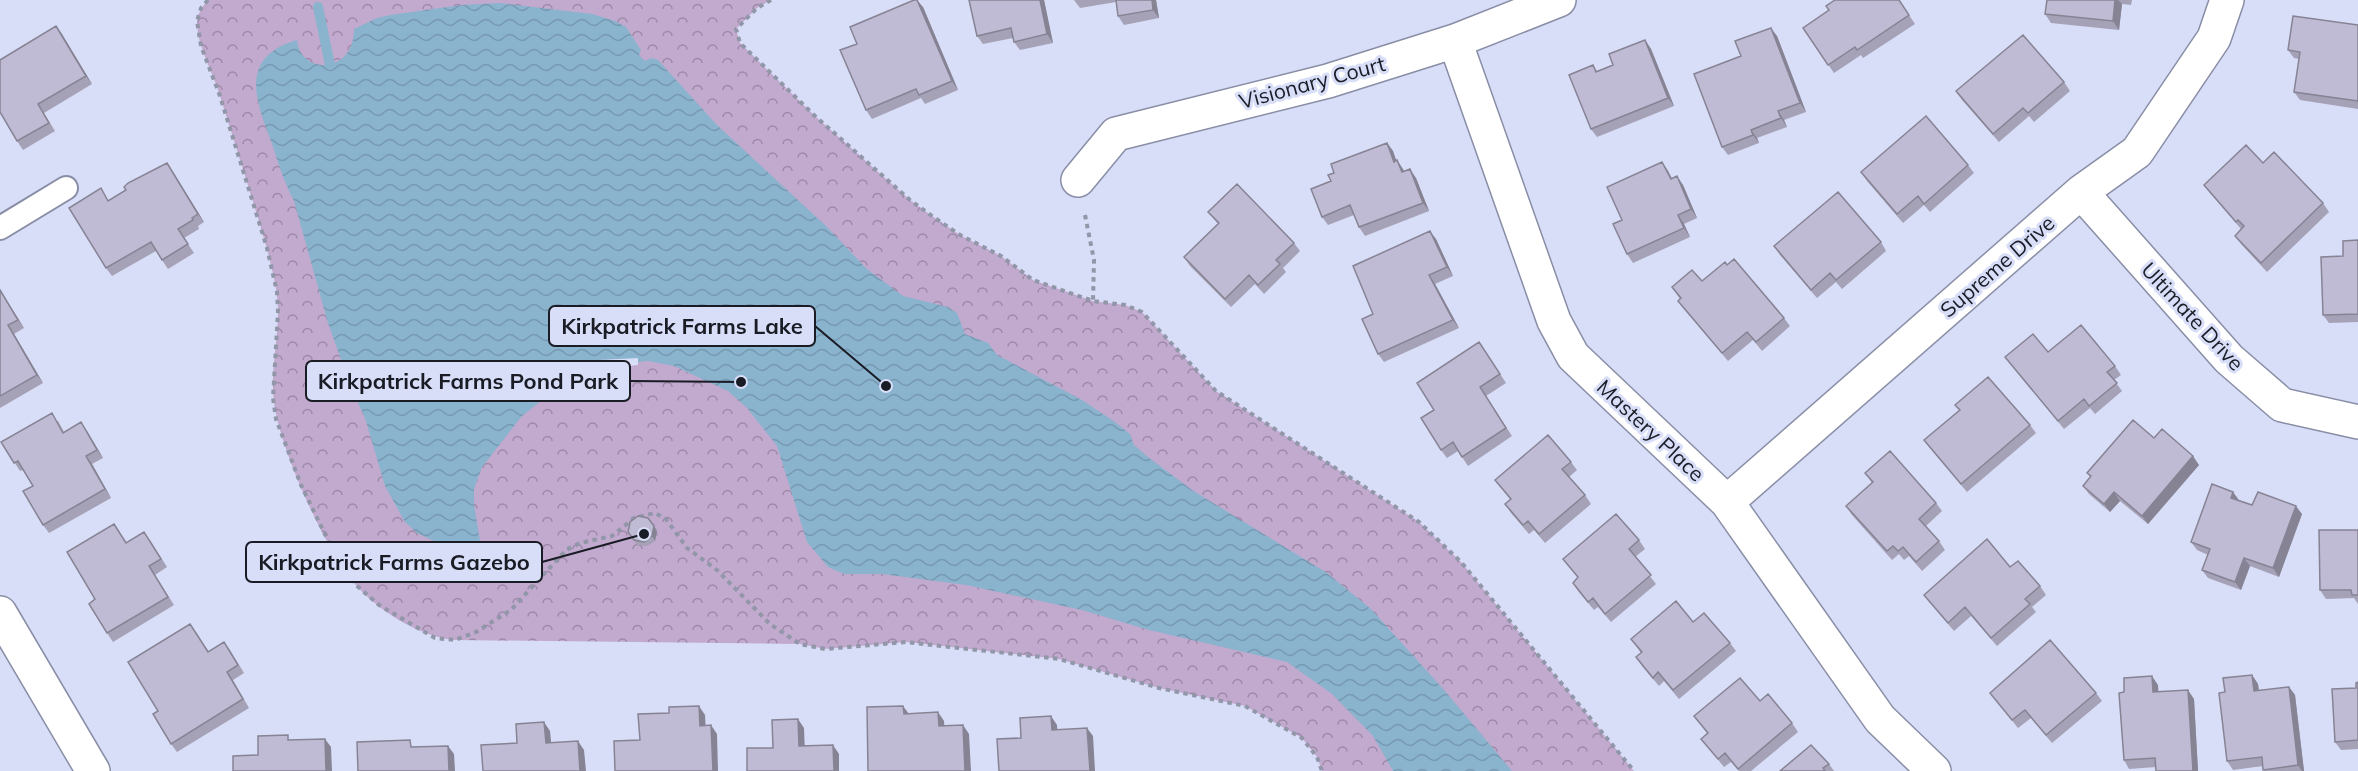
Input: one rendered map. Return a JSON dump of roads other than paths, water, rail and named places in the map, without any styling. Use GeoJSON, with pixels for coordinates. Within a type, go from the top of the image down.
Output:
{"type":"FeatureCollection","features":[{"type":"Feature","properties":{"kind":"street","name":"Visionary Court"},"geometry":{"type":"LineString","coordinates":[[1078,180],[1116,134],[1328,81],[1455,41],[1559,0]]}},
{"type":"Feature","properties":{"kind":"street","name":"Supreme Drive"},"geometry":{"type":"LineString","coordinates":[[1727,502],[2081,192],[2137,152],[2214,38],[2227,0]]}},
{"type":"Feature","properties":{"kind":"street","name":"Mastery Place"},"geometry":{"type":"LineString","coordinates":[[1455,41],[1554,321],[1573,356],[1727,502],[1880,719],[1934,771]]}},
{"type":"Feature","properties":{"kind":"street","name":"Ultimate Drive"},"geometry":{"type":"LineString","coordinates":[[2081,192],[2229,360],[2282,405],[2358,422]]}},
{"type":"Feature","properties":{"kind":"street"},"geometry":{"type":"LineString","coordinates":[[0,613],[93,771]]}},
{"type":"Feature","properties":{"kind":"lane"},"geometry":{"type":"LineString","coordinates":[[0,228],[66,188]]}},
{"type":"Feature","properties":{"kind":"water"},"geometry":{"type":"Polygon","coordinates":[[[499,3],[592,14],[626,27],[641,50],[639,55],[645,61],[651,58],[658,60],[717,125],[826,226],[867,269],[903,296],[948,307],[957,313],[965,334],[988,343],[997,355],[1082,400],[1115,422],[1130,434],[1134,445],[1192,490],[1327,573],[1371,609],[1445,691],[1512,771],[1393,771],[1373,736],[1332,694],[1287,662],[1149,630],[1082,610],[966,585],[882,574],[844,574],[828,567],[807,542],[777,446],[747,408],[728,391],[674,366],[648,361],[600,366],[571,377],[522,416],[482,467],[474,489],[474,505],[482,553],[474,560],[417,533],[405,522],[385,486],[365,418],[351,388],[328,323],[294,201],[281,172],[260,110],[256,81],[259,68],[266,57],[279,47],[297,40],[300,51],[307,60],[327,65],[337,62],[346,55],[352,44],[354,29],[377,18],[462,5],[499,3]]]}},
{"type":"Feature","properties":{"kind":"waterway"},"geometry":{"type":"LineString","coordinates":[[318,7],[330,65]]}},
{"type":"Feature","properties":{"kind":"place","name":"Kirkpatrick Farms Pond Park"},"geometry":{"type":"Point","coordinates":[741,382]}},
{"type":"Feature","properties":{"kind":"place","name":"Kirkpatrick Farms Lake"},"geometry":{"type":"Point","coordinates":[886,386]}},
{"type":"Feature","properties":{"kind":"place","name":"Kirkpatrick Farms Gazebo"},"geometry":{"type":"Point","coordinates":[644,534]}}]}
